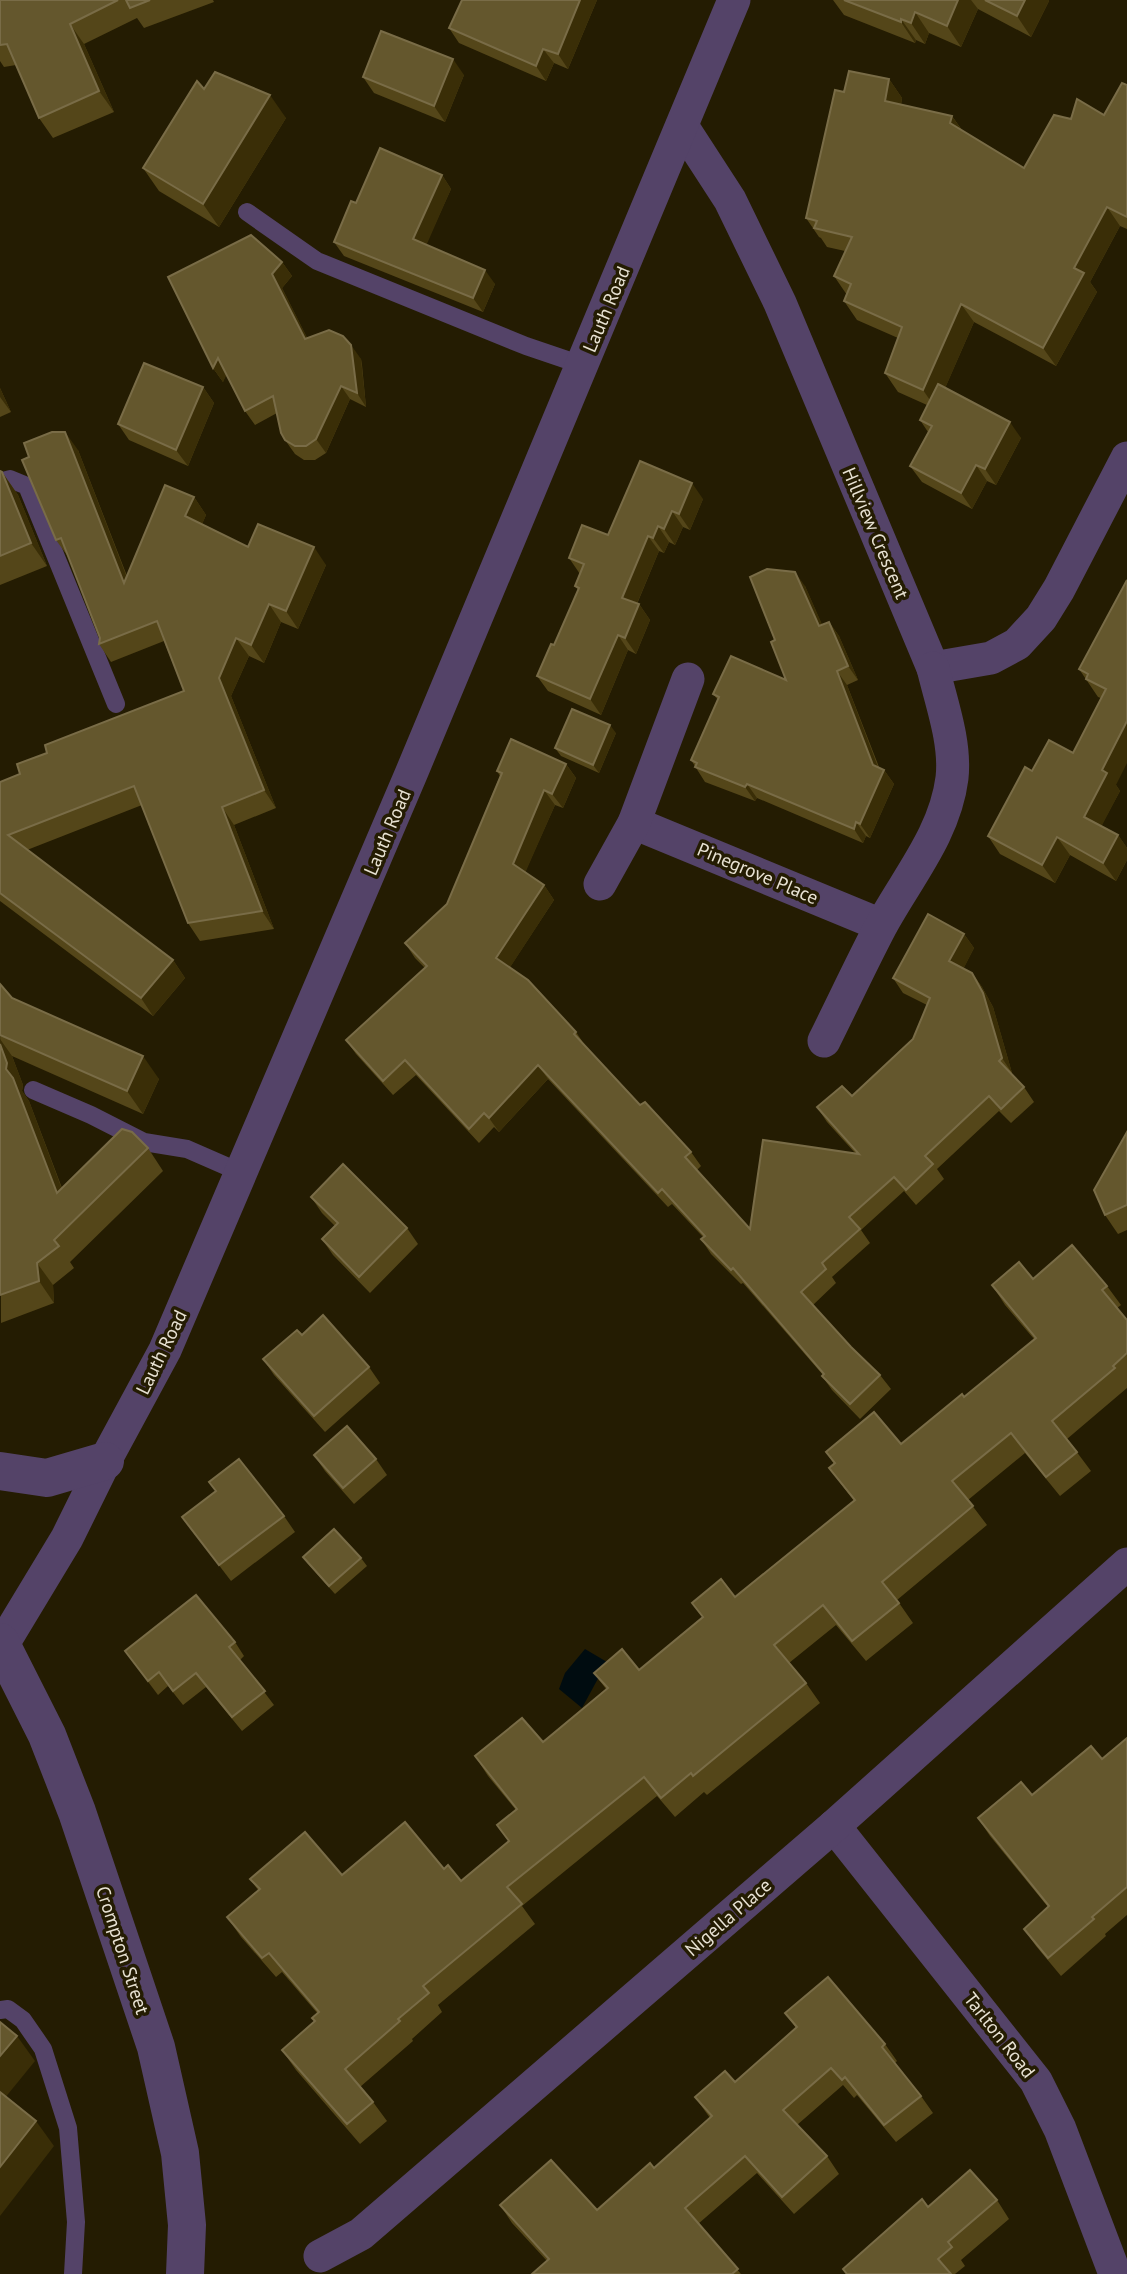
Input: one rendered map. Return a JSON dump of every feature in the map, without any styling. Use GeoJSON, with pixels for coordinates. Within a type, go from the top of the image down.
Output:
{"type":"FeatureCollection","features":[{"type":"Feature","properties":{"kind":"street","name":"Lauth Road"},"geometry":{"type":"LineString","coordinates":[[1,1646],[67,1538],[165,1350],[242,1173],[734,0]]}},
{"type":"Feature","properties":{"kind":"street","name":"Hillview Crescent"},"geometry":{"type":"LineString","coordinates":[[682,127],[730,200],[780,303],[933,668]]}},
{"type":"Feature","properties":{"kind":"street"},"geometry":{"type":"LineString","coordinates":[[824,1041],[881,925],[930,844],[946,810],[953,776],[949,734],[933,668],[991,658],[1017,644],[1041,618],[1127,458]]}},
{"type":"Feature","properties":{"kind":"street"},"geometry":{"type":"LineString","coordinates":[[600,884],[634,823],[688,679]]}},
{"type":"Feature","properties":{"kind":"street","name":"Pinegrove Place"},"geometry":{"type":"LineString","coordinates":[[634,823],[881,925]]}},
{"type":"Feature","properties":{"kind":"street"},"geometry":{"type":"LineString","coordinates":[[0,1471],[47,1478],[105,1461]]}},
{"type":"Feature","properties":{"kind":"street","name":"Nigella Place"},"geometry":{"type":"LineString","coordinates":[[320,2256],[361,2234],[834,1826],[1127,1564]]}},
{"type":"Feature","properties":{"kind":"street","name":"Crompton Street"},"geometry":{"type":"LineString","coordinates":[[1,1646],[47,1735],[72,1799],[156,2047],[180,2153],[187,2225],[185,2274]]}},
{"type":"Feature","properties":{"kind":"street","name":"Tarlton Road"},"geometry":{"type":"LineString","coordinates":[[834,1826],[1036,2081],[1060,2129],[1115,2274]]}},
{"type":"Feature","properties":{"kind":"lane"},"geometry":{"type":"LineString","coordinates":[[247,212],[317,261],[526,346],[582,365]]}},
{"type":"Feature","properties":{"kind":"lane"},"geometry":{"type":"LineString","coordinates":[[0,482],[10,479],[27,486],[116,704]]}},
{"type":"Feature","properties":{"kind":"lane"},"geometry":{"type":"LineString","coordinates":[[33,1090],[144,1142],[187,1149],[242,1173]]}},
{"type":"Feature","properties":{"kind":"lane"},"geometry":{"type":"LineString","coordinates":[[0,2010],[8,2009],[23,2020],[43,2049],[68,2128],[76,2221],[73,2274]]}},
{"type":"Feature","properties":{"kind":"shaded area"},"geometry":{"type":"Polygon","coordinates":[[[585,1649],[607,1662],[582,1708],[559,1689],[565,1673],[585,1649]]]}},
{"type":"Feature","properties":{"kind":"building"},"geometry":{"type":"Polygon","coordinates":[[[0,0],[118,0],[70,24],[99,91],[39,118],[7,44],[0,45],[0,0]]]}},
{"type":"Feature","properties":{"kind":"building"},"geometry":{"type":"Polygon","coordinates":[[[126,0],[150,0],[130,8],[126,0]]]}},
{"type":"Feature","properties":{"kind":"building"},"geometry":{"type":"Polygon","coordinates":[[[462,0],[580,0],[558,54],[543,49],[536,66],[449,28],[462,0]]]}},
{"type":"Feature","properties":{"kind":"building"},"geometry":{"type":"Polygon","coordinates":[[[844,0],[958,0],[947,26],[915,12],[911,23],[901,19],[901,22],[844,0]]]}},
{"type":"Feature","properties":{"kind":"building"},"geometry":{"type":"Polygon","coordinates":[[[985,0],[1025,0],[1017,16],[985,0]]]}},
{"type":"Feature","properties":{"kind":"building"},"geometry":{"type":"Polygon","coordinates":[[[381,31],[453,59],[434,106],[363,77],[381,31]]]}},
{"type":"Feature","properties":{"kind":"building"},"geometry":{"type":"Polygon","coordinates":[[[849,71],[889,79],[885,101],[952,116],[950,123],[1024,168],[1054,115],[1071,119],[1077,99],[1104,115],[1122,83],[1127,85],[1127,217],[1107,207],[1074,268],[1084,273],[1043,348],[961,304],[923,390],[885,373],[902,327],[844,301],[851,284],[834,276],[852,237],[814,228],[817,221],[806,218],[835,90],[844,92],[849,71]]]}},
{"type":"Feature","properties":{"kind":"building"},"geometry":{"type":"Polygon","coordinates":[[[215,72],[270,95],[203,204],[143,168],[197,81],[204,89],[215,72]]]}},
{"type":"Feature","properties":{"kind":"building"},"geometry":{"type":"Polygon","coordinates":[[[380,148],[442,175],[413,239],[485,270],[473,298],[334,242],[351,201],[356,203],[380,148]]]}},
{"type":"Feature","properties":{"kind":"building"},"geometry":{"type":"Polygon","coordinates":[[[251,235],[282,262],[272,274],[305,339],[329,330],[343,336],[351,345],[357,393],[341,386],[316,439],[306,446],[295,446],[285,440],[273,396],[245,411],[218,358],[213,368],[168,277],[251,235]]]}},
{"type":"Feature","properties":{"kind":"building"},"geometry":{"type":"Polygon","coordinates":[[[144,363],[203,387],[176,450],[118,424],[144,363]]]}},
{"type":"Feature","properties":{"kind":"building"},"geometry":{"type":"Polygon","coordinates":[[[938,384],[1010,422],[985,469],[976,465],[961,493],[910,466],[932,426],[920,420],[938,384]]]}},
{"type":"Feature","properties":{"kind":"building"},"geometry":{"type":"Polygon","coordinates":[[[52,432],[65,432],[124,583],[165,485],[194,497],[185,516],[248,547],[258,524],[314,547],[286,611],[269,604],[251,645],[236,638],[219,678],[264,790],[222,807],[262,911],[188,923],[134,786],[8,835],[173,960],[141,998],[0,893],[0,782],[20,774],[17,764],[47,753],[45,745],[184,691],[157,621],[99,644],[100,638],[61,538],[56,540],[22,460],[29,457],[24,443],[52,432]]]}},
{"type":"Feature","properties":{"kind":"building"},"geometry":{"type":"Polygon","coordinates":[[[640,461],[692,483],[679,514],[672,511],[664,529],[658,526],[653,538],[648,536],[622,598],[639,604],[625,638],[618,635],[590,699],[537,676],[579,588],[575,586],[584,564],[569,558],[582,525],[608,535],[640,461]]]}},
{"type":"Feature","properties":{"kind":"building"},"geometry":{"type":"Polygon","coordinates":[[[0,471],[31,543],[0,556],[0,471]]]}},
{"type":"Feature","properties":{"kind":"building"},"geometry":{"type":"Polygon","coordinates":[[[767,569],[795,572],[819,626],[829,622],[848,666],[837,671],[873,765],[884,770],[860,824],[856,822],[854,829],[747,784],[745,787],[695,767],[697,763],[691,760],[719,697],[713,694],[731,656],[786,680],[771,642],[775,640],[750,577],[767,569]]]}},
{"type":"Feature","properties":{"kind":"building"},"geometry":{"type":"Polygon","coordinates":[[[1127,580],[1127,721],[1102,770],[1107,773],[1084,817],[1118,835],[1103,863],[1057,837],[1042,865],[988,836],[1025,767],[1032,771],[1049,740],[1073,753],[1106,689],[1086,679],[1088,674],[1079,669],[1127,580]]]}},
{"type":"Feature","properties":{"kind":"building"},"geometry":{"type":"Polygon","coordinates":[[[572,709],[610,725],[593,765],[555,748],[572,709]]]}},
{"type":"Feature","properties":{"kind":"building"},"geometry":{"type":"Polygon","coordinates":[[[511,739],[566,764],[552,794],[544,790],[513,864],[544,885],[496,958],[528,980],[640,1105],[645,1102],[691,1152],[685,1157],[750,1229],[763,1140],[859,1154],[817,1107],[842,1086],[852,1096],[913,1039],[930,998],[893,978],[928,914],[964,934],[949,961],[972,973],[983,993],[1002,1058],[999,1061],[1024,1087],[1001,1109],[989,1096],[925,1156],[933,1164],[906,1190],[894,1177],[849,1217],[860,1229],[822,1263],[826,1269],[801,1292],[880,1375],[850,1404],[822,1376],[824,1374],[733,1268],[731,1270],[701,1239],[705,1236],[662,1189],[658,1193],[538,1065],[489,1118],[484,1113],[469,1129],[405,1060],[383,1081],[346,1040],[427,966],[405,943],[447,904],[502,773],[497,771],[511,739]]]}},
{"type":"Feature","properties":{"kind":"building"},"geometry":{"type":"Polygon","coordinates":[[[0,984],[12,998],[143,1056],[127,1091],[0,1035],[0,984]]]}},
{"type":"Feature","properties":{"kind":"building"},"geometry":{"type":"Polygon","coordinates":[[[0,1044],[7,1063],[6,1069],[13,1078],[57,1193],[122,1129],[132,1132],[148,1148],[54,1240],[59,1246],[37,1263],[39,1281],[0,1295],[0,1044]]]}},
{"type":"Feature","properties":{"kind":"building"},"geometry":{"type":"Polygon","coordinates":[[[1127,1132],[1127,1205],[1105,1215],[1094,1190],[1127,1132]]]}},
{"type":"Feature","properties":{"kind":"building"},"geometry":{"type":"Polygon","coordinates":[[[343,1164],[407,1228],[359,1277],[322,1239],[338,1223],[311,1197],[343,1164]]]}},
{"type":"Feature","properties":{"kind":"building"},"geometry":{"type":"Polygon","coordinates":[[[1072,1245],[1107,1286],[1102,1290],[1127,1320],[1127,1353],[1113,1366],[1115,1368],[1052,1421],[1077,1452],[1046,1477],[1011,1433],[952,1481],[973,1506],[882,1582],[899,1603],[852,1641],[823,1605],[774,1645],[806,1683],[693,1776],[691,1773],[661,1798],[644,1777],[507,1887],[522,1904],[423,1986],[429,1993],[345,2069],[373,2102],[347,2124],[282,2050],[315,2021],[312,2018],[319,2012],[269,1953],[262,1958],[227,1917],[260,1889],[250,1879],[305,1832],[342,1875],[405,1822],[444,1869],[448,1865],[461,1881],[509,1841],[497,1825],[517,1809],[475,1756],[522,1718],[543,1742],[608,1688],[594,1673],[622,1649],[639,1670],[703,1617],[692,1603],[721,1579],[735,1597],[855,1500],[829,1468],[835,1463],[826,1452],[874,1412],[901,1444],[1036,1338],[992,1285],[1019,1262],[1033,1279],[1072,1245]]]}},
{"type":"Feature","properties":{"kind":"building"},"geometry":{"type":"Polygon","coordinates":[[[323,1315],[369,1367],[314,1416],[263,1359],[297,1330],[302,1335],[323,1315]]]}},
{"type":"Feature","properties":{"kind":"building"},"geometry":{"type":"Polygon","coordinates":[[[347,1426],[376,1459],[343,1488],[314,1455],[347,1426]]]}},
{"type":"Feature","properties":{"kind":"building"},"geometry":{"type":"Polygon","coordinates":[[[239,1459],[284,1516],[219,1565],[182,1517],[216,1491],[209,1482],[239,1459]]]}},
{"type":"Feature","properties":{"kind":"building"},"geometry":{"type":"Polygon","coordinates":[[[334,1529],[361,1558],[329,1586],[303,1557],[334,1529]]]}},
{"type":"Feature","properties":{"kind":"building"},"geometry":{"type":"Polygon","coordinates":[[[196,1595],[235,1642],[229,1647],[265,1691],[232,1717],[196,1673],[173,1691],[159,1672],[148,1681],[125,1651],[196,1595]]]}},
{"type":"Feature","properties":{"kind":"building"},"geometry":{"type":"Polygon","coordinates":[[[1127,1738],[1127,1887],[1048,1958],[1024,1929],[1049,1906],[978,1818],[1021,1782],[1032,1795],[1091,1746],[1102,1759],[1127,1738]]]}},
{"type":"Feature","properties":{"kind":"building"},"geometry":{"type":"Polygon","coordinates":[[[828,1977],[885,2044],[882,2047],[921,2096],[884,2125],[845,2077],[842,2080],[831,2068],[783,2110],[827,2156],[782,2197],[745,2156],[685,2208],[738,2269],[732,2274],[532,2274],[549,2259],[500,2205],[551,2160],[597,2210],[650,2163],[654,2168],[712,2116],[695,2097],[725,2071],[735,2082],[797,2027],[785,2013],[828,1977]]]}},
{"type":"Feature","properties":{"kind":"building"},"geometry":{"type":"Polygon","coordinates":[[[0,2022],[17,2036],[0,2056],[0,2022]]]}},
{"type":"Feature","properties":{"kind":"building"},"geometry":{"type":"Polygon","coordinates":[[[0,2092],[36,2121],[0,2167],[0,2092]]]}},
{"type":"Feature","properties":{"kind":"building"},"geometry":{"type":"Polygon","coordinates":[[[970,2170],[997,2200],[948,2242],[952,2247],[938,2259],[951,2274],[847,2274],[843,2269],[922,2199],[928,2207],[970,2170]]]}}]}
